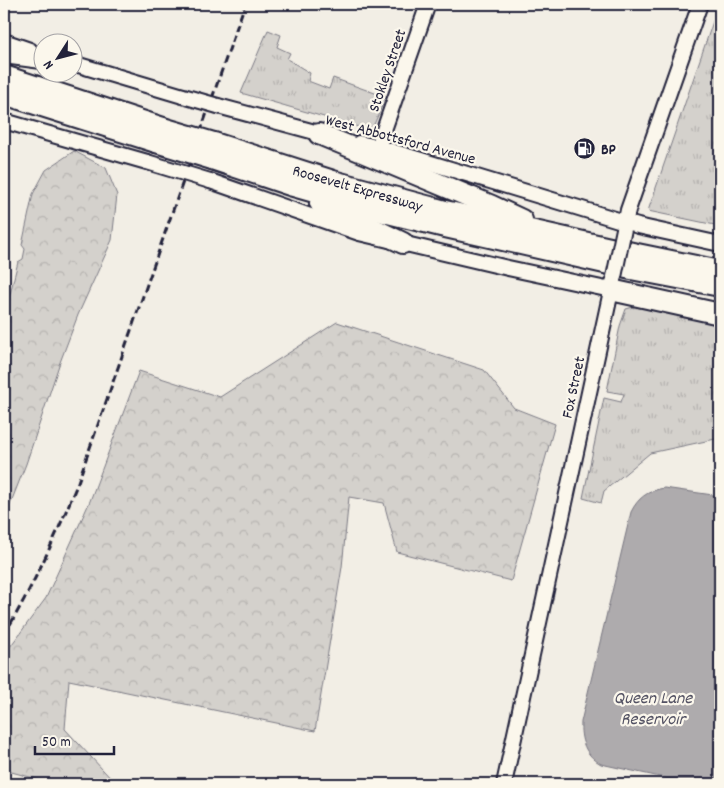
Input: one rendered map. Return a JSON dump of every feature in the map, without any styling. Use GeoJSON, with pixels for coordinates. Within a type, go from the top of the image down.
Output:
{"type":"FeatureCollection","features":[{"type":"Feature","properties":{"kind":"highway"},"geometry":{"type":"LineString","coordinates":[[4,53],[32,55]]}},
{"type":"Feature","properties":{"kind":"highway","name":"Roosevelt Expressway"},"geometry":{"type":"LineString","coordinates":[[4,76],[160,135]]}},
{"type":"Feature","properties":{"kind":"highway","name":"Roosevelt Expressway"},"geometry":{"type":"LineString","coordinates":[[4,94],[445,211],[720,271]]}},
{"type":"Feature","properties":{"kind":"highway"},"geometry":{"type":"LineString","coordinates":[[319,134],[492,206],[558,237]]}},
{"type":"Feature","properties":{"kind":"highway","name":"Roosevelt Expressway"},"geometry":{"type":"LineString","coordinates":[[213,151],[293,186],[384,212],[624,267],[720,286]]}},
{"type":"Feature","properties":{"kind":"highway"},"geometry":{"type":"LineString","coordinates":[[293,186],[322,205],[403,242]]}},
{"type":"Feature","properties":{"kind":"highway"},"geometry":{"type":"LineString","coordinates":[[612,283],[720,314]]}},
{"type":"Feature","properties":{"kind":"street","name":"Stokley Street"},"geometry":{"type":"LineString","coordinates":[[378,148],[428,4]]}},
{"type":"Feature","properties":{"kind":"street","name":"Fox Street"},"geometry":{"type":"LineString","coordinates":[[504,784],[628,210],[700,4]]}},
{"type":"Feature","properties":{"kind":"street"},"geometry":{"type":"LineString","coordinates":[[4,41],[32,52]]}},
{"type":"Feature","properties":{"kind":"street","name":"West Abbottsford Avenue"},"geometry":{"type":"LineString","coordinates":[[82,66],[319,134],[378,148],[625,226],[638,226],[720,244]]}},
{"type":"Feature","properties":{"kind":"street"},"geometry":{"type":"LineString","coordinates":[[4,121],[210,181],[359,233],[500,266],[612,283]]}},
{"type":"Feature","properties":{"kind":"green space"},"geometry":{"type":"Polygon","coordinates":[[[720,4],[720,226],[648,211],[720,4]]]}},
{"type":"Feature","properties":{"kind":"green space"},"geometry":{"type":"Polygon","coordinates":[[[268,30],[281,35],[277,47],[290,53],[287,59],[310,73],[308,81],[329,89],[333,78],[386,97],[372,129],[369,130],[241,93],[268,30]]]}},
{"type":"Feature","properties":{"kind":"green space"},"geometry":{"type":"Polygon","coordinates":[[[74,151],[106,168],[117,195],[112,240],[78,315],[26,464],[4,520],[4,318],[18,262],[23,259],[25,249],[22,245],[33,194],[46,170],[74,151]]]}},
{"type":"Feature","properties":{"kind":"green space"},"geometry":{"type":"Polygon","coordinates":[[[641,305],[720,320],[720,438],[650,453],[604,491],[601,503],[583,498],[604,398],[621,402],[624,394],[607,391],[620,326],[626,309],[641,305]]]}},
{"type":"Feature","properties":{"kind":"green space"},"geometry":{"type":"Polygon","coordinates":[[[337,322],[484,370],[514,408],[555,424],[511,581],[397,552],[384,503],[349,497],[342,567],[315,731],[69,680],[65,729],[116,784],[56,784],[4,770],[4,655],[46,598],[90,501],[139,371],[220,397],[337,322]]]}},
{"type":"Feature","properties":{"kind":"water","name":"Queen Lane Reservoir"},"geometry":{"type":"Polygon","coordinates":[[[664,488],[720,496],[720,784],[692,784],[601,764],[587,752],[581,735],[581,722],[631,512],[644,496],[664,488]]]}},
{"type":"Feature","properties":{"kind":"railway"},"geometry":{"type":"LineString","coordinates":[[4,635],[44,560],[78,482],[245,4]]}},
{"type":"Feature","properties":{"kind":"place","name":"BP"},"geometry":{"type":"Point","coordinates":[585,148]}}]}
